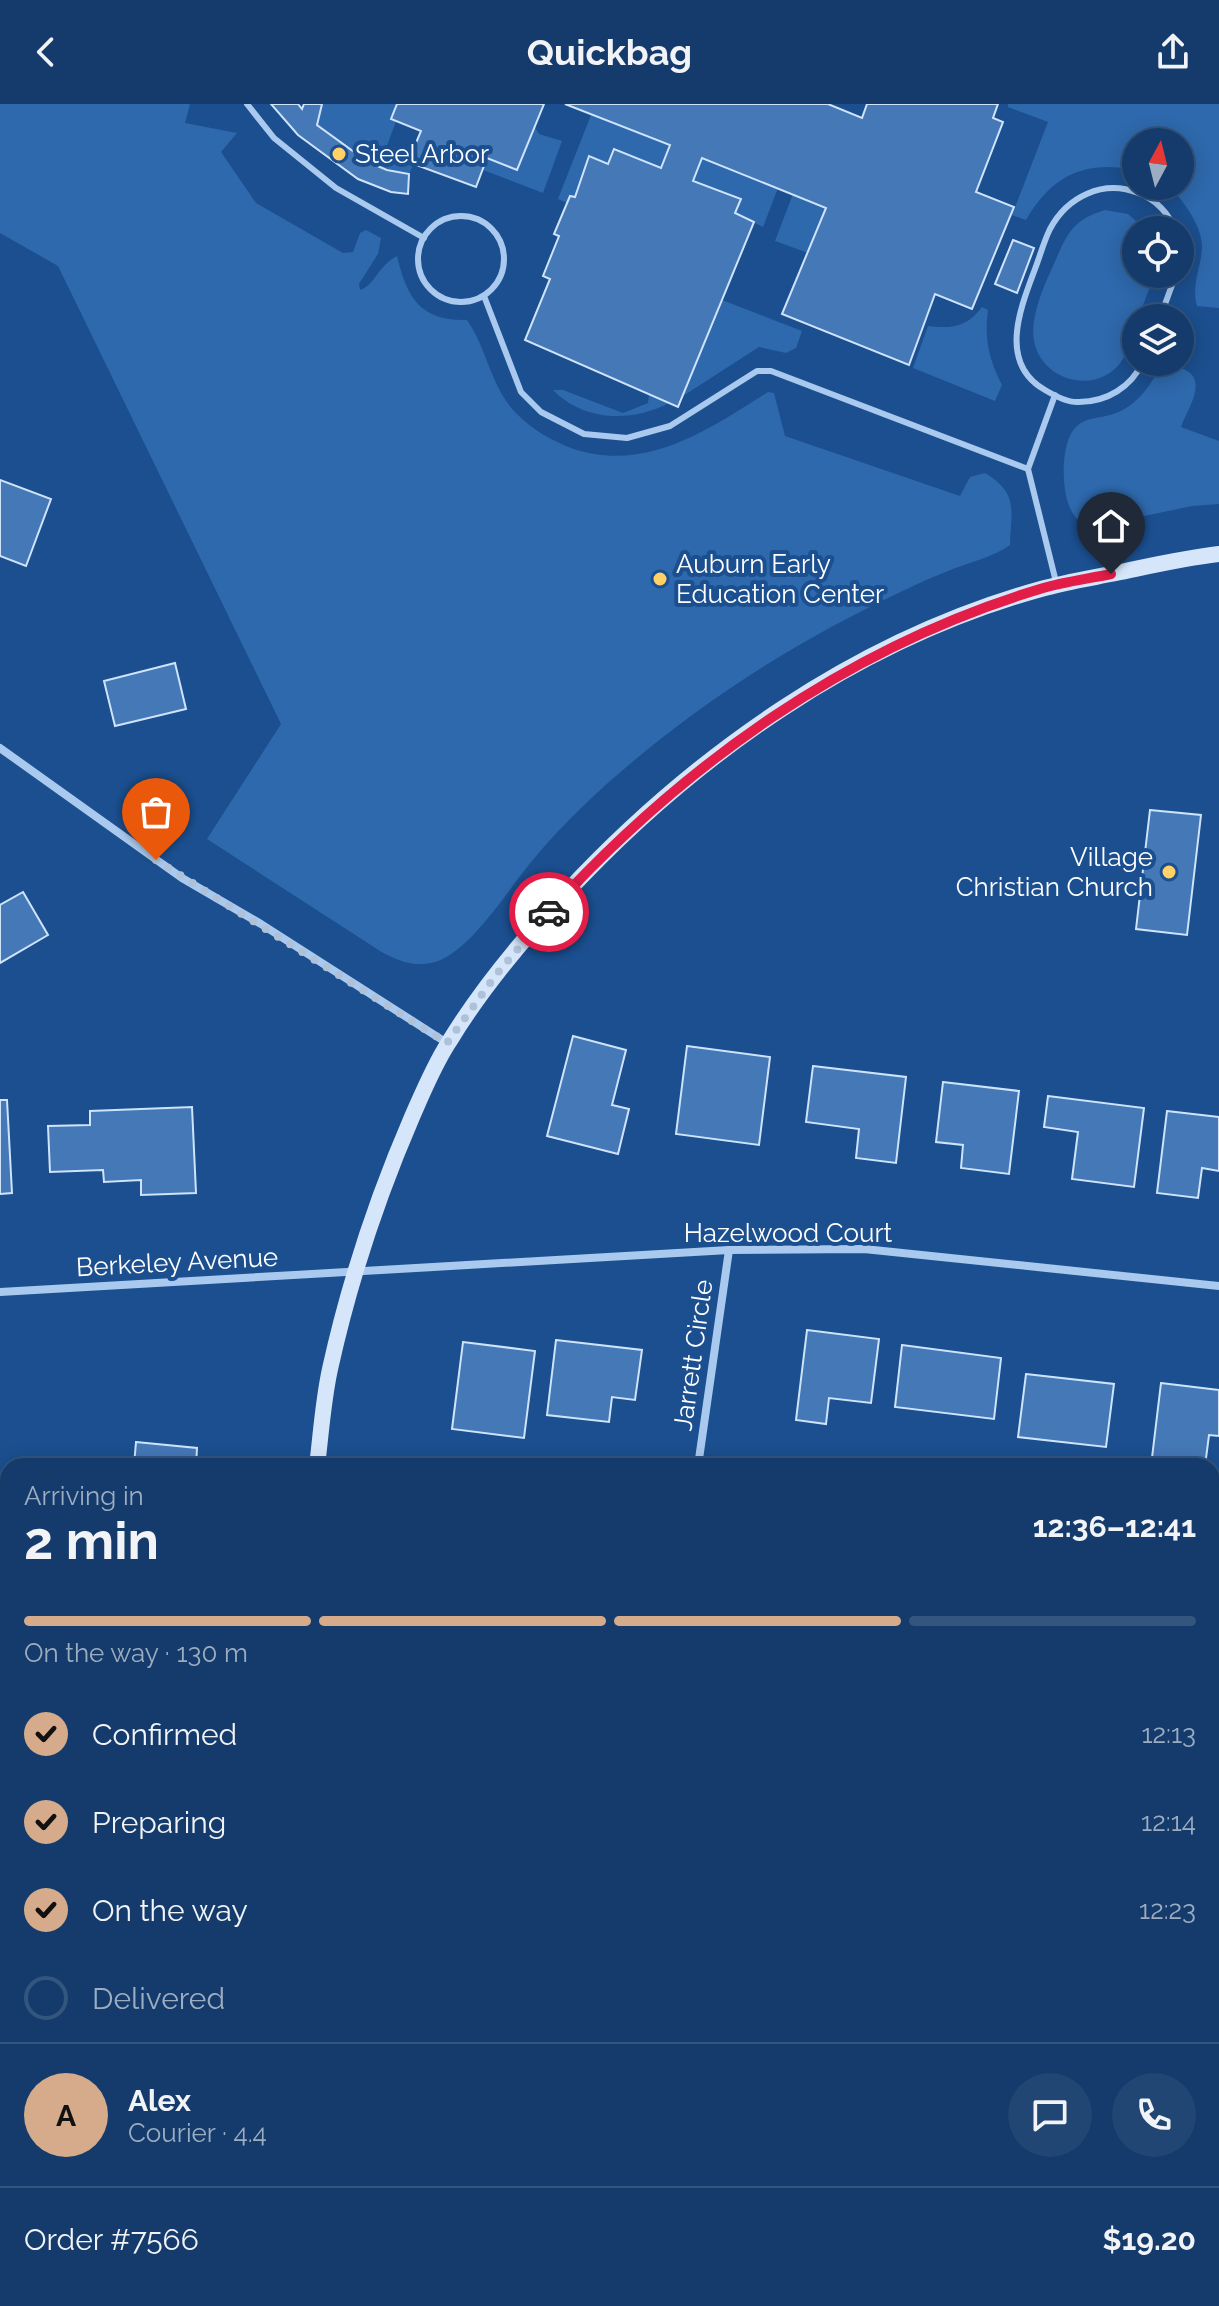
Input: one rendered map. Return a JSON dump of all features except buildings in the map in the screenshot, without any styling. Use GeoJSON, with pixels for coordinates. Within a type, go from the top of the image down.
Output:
{"type":"FeatureCollection","features":[{"type":"Feature","properties":{"kind":"main road"},"geometry":{"type":"LineString","coordinates":[[318,1458],[330,1371],[356,1271],[395,1156],[447,1043],[530,933],[585,872],[645,814],[743,736],[813,690],[881,651],[963,616],[1057,585],[1219,554]]}},
{"type":"Feature","properties":{"kind":"street"},"geometry":{"type":"LineString","coordinates":[[0,748],[182,878],[261,924],[447,1043]]}},
{"type":"Feature","properties":{"kind":"street","name":"Hazelwood Court"},"geometry":{"type":"LineString","coordinates":[[356,1271],[729,1250],[864,1249],[1219,1286]]}},
{"type":"Feature","properties":{"kind":"street","name":"Jarrett Circle"},"geometry":{"type":"LineString","coordinates":[[699,1458],[729,1250]]}},
{"type":"Feature","properties":{"kind":"street","name":"Berkeley Avenue"},"geometry":{"type":"LineString","coordinates":[[0,1292],[356,1271]]}},
{"type":"Feature","properties":{"kind":"lane"},"geometry":{"type":"LineString","coordinates":[[247,104],[274,138],[336,188],[424,238]]}},
{"type":"Feature","properties":{"kind":"lane"},"geometry":{"type":"LineString","coordinates":[[1135,376],[1122,390],[1097,401],[1075,403],[1055,395],[1035,384],[1020,362],[1016,344],[1018,314],[1051,228],[1072,201],[1097,189],[1127,189],[1147,196],[1170,216]]}},
{"type":"Feature","properties":{"kind":"lane"},"geometry":{"type":"LineString","coordinates":[[473,218],[496,234],[502,247],[502,275],[484,296],[456,302],[431,290],[423,279],[419,252],[424,238],[433,227],[445,220],[473,218]]}},
{"type":"Feature","properties":{"kind":"lane"},"geometry":{"type":"LineString","coordinates":[[484,296],[521,392],[541,412],[584,434],[627,438],[670,426],[757,371],[771,371],[1028,469]]}},
{"type":"Feature","properties":{"kind":"lane"},"geometry":{"type":"LineString","coordinates":[[1055,395],[1028,469],[1057,585]]}},
{"type":"Feature","properties":{"kind":"shaded area"},"geometry":{"type":"Polygon","coordinates":[[[0,104],[190,104],[185,123],[237,133],[221,152],[256,203],[343,253],[353,252],[360,233],[366,230],[381,238],[378,254],[359,284],[360,290],[397,256],[406,284],[418,304],[438,316],[467,320],[510,406],[530,426],[564,445],[598,455],[625,456],[650,452],[699,433],[768,392],[774,393],[785,436],[960,496],[970,477],[985,473],[1003,488],[1011,503],[1010,545],[860,612],[729,689],[638,757],[589,801],[559,830],[487,920],[459,948],[445,958],[424,964],[392,957],[207,839],[281,724],[58,266],[0,233],[0,104]]]}},
{"type":"Feature","properties":{"kind":"shaded area"},"geometry":{"type":"Polygon","coordinates":[[[322,104],[397,104],[391,119],[396,121],[387,146],[408,153],[408,162],[413,165],[409,174],[371,162],[317,125],[322,104]]]}},
{"type":"Feature","properties":{"kind":"shaded area"},"geometry":{"type":"Polygon","coordinates":[[[1008,104],[1219,104],[1219,308],[1197,306],[1195,291],[1201,240],[1194,216],[1181,200],[1194,200],[1194,128],[1122,128],[1122,168],[1101,167],[1072,174],[1047,192],[1026,220],[1012,215],[1048,122],[1008,107],[1008,104]]]}},
{"type":"Feature","properties":{"kind":"shaded area"},"geometry":{"type":"Polygon","coordinates":[[[591,115],[670,145],[661,168],[614,149],[608,164],[589,156],[575,197],[570,196],[567,203],[558,199],[591,115]]]}},
{"type":"Feature","properties":{"kind":"shaded area"},"geometry":{"type":"Polygon","coordinates":[[[534,126],[539,134],[562,141],[543,193],[483,170],[487,158],[517,169],[534,126]]]}},
{"type":"Feature","properties":{"kind":"shaded area"},"geometry":{"type":"Polygon","coordinates":[[[702,158],[778,188],[763,227],[735,213],[693,181],[702,158]]]}},
{"type":"Feature","properties":{"kind":"shaded area"},"geometry":{"type":"Polygon","coordinates":[[[793,194],[826,208],[808,253],[775,241],[793,194]]]}},
{"type":"Feature","properties":{"kind":"shaded area"},"geometry":{"type":"Polygon","coordinates":[[[1105,210],[1130,216],[1122,216],[1122,288],[1150,288],[1143,304],[1122,304],[1122,360],[1113,371],[1101,378],[1073,380],[1048,367],[1039,355],[1033,332],[1039,301],[1067,236],[1085,218],[1105,210]]]}},
{"type":"Feature","properties":{"kind":"shaded area"},"geometry":{"type":"Polygon","coordinates":[[[722,300],[802,331],[796,348],[786,353],[759,347],[683,396],[722,300]]]}},
{"type":"Feature","properties":{"kind":"shaded area"},"geometry":{"type":"Polygon","coordinates":[[[982,307],[988,310],[989,349],[1002,385],[995,401],[913,368],[928,326],[965,323],[982,307]]]}},
{"type":"Feature","properties":{"kind":"shaded area"},"geometry":{"type":"Polygon","coordinates":[[[1155,376],[1194,378],[1195,392],[1181,427],[1219,441],[1219,504],[1192,506],[1087,528],[1072,513],[1065,492],[1065,455],[1071,434],[1083,422],[1119,412],[1147,389],[1155,376]]]}},
{"type":"Feature","properties":{"kind":"shaded area"},"geometry":{"type":"Polygon","coordinates":[[[553,390],[563,390],[623,413],[648,403],[649,394],[669,403],[639,414],[608,416],[578,408],[553,390]]]}},
{"type":"Feature","properties":{"kind":"way so far"},"geometry":{"type":"LineString","coordinates":[[156,860],[447,1043],[496,975],[549,912]]}},
{"type":"Feature","properties":{"kind":"place","name":"Steel Arbor"},"geometry":{"type":"Point","coordinates":[339,154]}},
{"type":"Feature","properties":{"kind":"place","name":"Auburn Early Education Center"},"geometry":{"type":"Point","coordinates":[660,579]}},
{"type":"Feature","properties":{"kind":"place","name":"Village Christian Church"},"geometry":{"type":"Point","coordinates":[1169,872]}},
{"type":"Feature","properties":{"kind":"route"},"geometry":{"type":"LineString","coordinates":[[549,912],[585,872],[689,777],[743,736],[840,673],[881,651],[963,616],[1042,588],[1111,574]]}}]}
